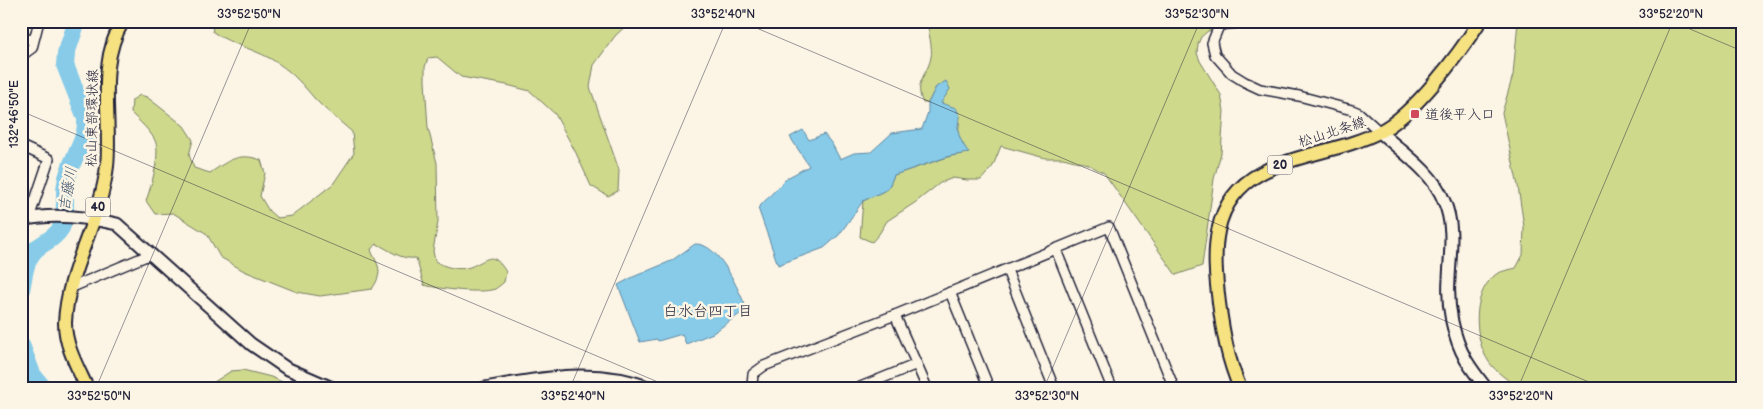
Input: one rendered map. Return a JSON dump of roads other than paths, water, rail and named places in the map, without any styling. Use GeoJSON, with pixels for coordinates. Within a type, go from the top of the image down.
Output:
{"type":"FeatureCollection","features":[{"type":"Feature","properties":{"kind":"main road","name":"松山東部環状線"},"geometry":{"type":"LineString","coordinates":[[86,388],[68,343],[65,326],[66,306],[70,288],[102,194],[107,166],[108,61],[113,41],[123,21]]}},
{"type":"Feature","properties":{"kind":"main road","name":"松山北条線"},"geometry":{"type":"LineString","coordinates":[[1240,388],[1228,355],[1215,271],[1215,243],[1221,218],[1230,200],[1243,186],[1261,173],[1289,161],[1353,143],[1380,132],[1395,122],[1424,94],[1467,42],[1480,21]]}},
{"type":"Feature","properties":{"kind":"street"},"geometry":{"type":"LineString","coordinates":[[21,56],[32,48],[39,21]]}},
{"type":"Feature","properties":{"kind":"street"},"geometry":{"type":"LineString","coordinates":[[1254,21],[1221,23],[1214,35],[1212,43],[1215,55],[1232,74],[1260,89],[1299,96],[1359,113],[1429,177],[1444,199],[1450,217],[1452,237],[1449,304],[1458,342],[1466,360],[1486,388]]}},
{"type":"Feature","properties":{"kind":"street"},"geometry":{"type":"LineString","coordinates":[[21,38],[33,40]]}},
{"type":"Feature","properties":{"kind":"street"},"geometry":{"type":"LineString","coordinates":[[21,146],[50,158],[25,219],[49,216],[94,219],[117,224],[251,344],[286,368],[332,388]]}},
{"type":"Feature","properties":{"kind":"street"},"geometry":{"type":"LineString","coordinates":[[758,388],[752,385],[753,374],[764,366],[1007,270],[1109,227],[1174,388]]}},
{"type":"Feature","properties":{"kind":"street"},"geometry":{"type":"LineString","coordinates":[[1056,250],[1112,388]]}},
{"type":"Feature","properties":{"kind":"street"},"geometry":{"type":"LineString","coordinates":[[70,288],[151,254]]}},
{"type":"Feature","properties":{"kind":"street"},"geometry":{"type":"LineString","coordinates":[[1007,270],[1054,388]]}},
{"type":"Feature","properties":{"kind":"street"},"geometry":{"type":"LineString","coordinates":[[950,292],[990,388]]}},
{"type":"Feature","properties":{"kind":"street"},"geometry":{"type":"LineString","coordinates":[[895,315],[927,388]]}},
{"type":"Feature","properties":{"kind":"street"},"geometry":{"type":"LineString","coordinates":[[858,388],[917,364]]}},
{"type":"Feature","properties":{"kind":"street"},"geometry":{"type":"LineString","coordinates":[[484,388],[571,375],[618,379],[651,388]]}},
{"type":"Feature","properties":{"kind":"water"},"geometry":{"type":"Polygon","coordinates":[[[946,81],[950,89],[941,103],[956,108],[960,116],[959,136],[969,153],[950,156],[894,175],[888,189],[863,201],[839,235],[824,248],[778,265],[758,208],[787,178],[809,166],[790,137],[803,130],[809,140],[824,134],[840,159],[854,153],[871,152],[892,133],[922,129],[928,112],[928,103],[936,87],[946,81]]]}},
{"type":"Feature","properties":{"kind":"water"},"geometry":{"type":"Polygon","coordinates":[[[695,244],[704,246],[720,259],[747,309],[713,333],[686,344],[682,334],[658,341],[657,339],[640,342],[618,285],[671,261],[695,244]]]}},
{"type":"Feature","properties":{"kind":"waterway","name":"吉藤川"},"geometry":{"type":"LineString","coordinates":[[21,290],[26,267],[33,252],[53,237],[63,223],[65,189],[68,175],[86,127],[86,118],[65,65],[66,54],[77,21]]}},
{"type":"Feature","properties":{"kind":"waterway","name":"吉藤川"},"geometry":{"type":"LineString","coordinates":[[21,345],[32,374],[43,388]]}},
{"type":"Feature","properties":{"kind":"place","name":"道後平入口"},"geometry":{"type":"Point","coordinates":[1415,114]}},
{"type":"Feature","properties":{"kind":"district","name":"白水台四丁目"},"geometry":{"type":"Point","coordinates":[708,311]}}]}
